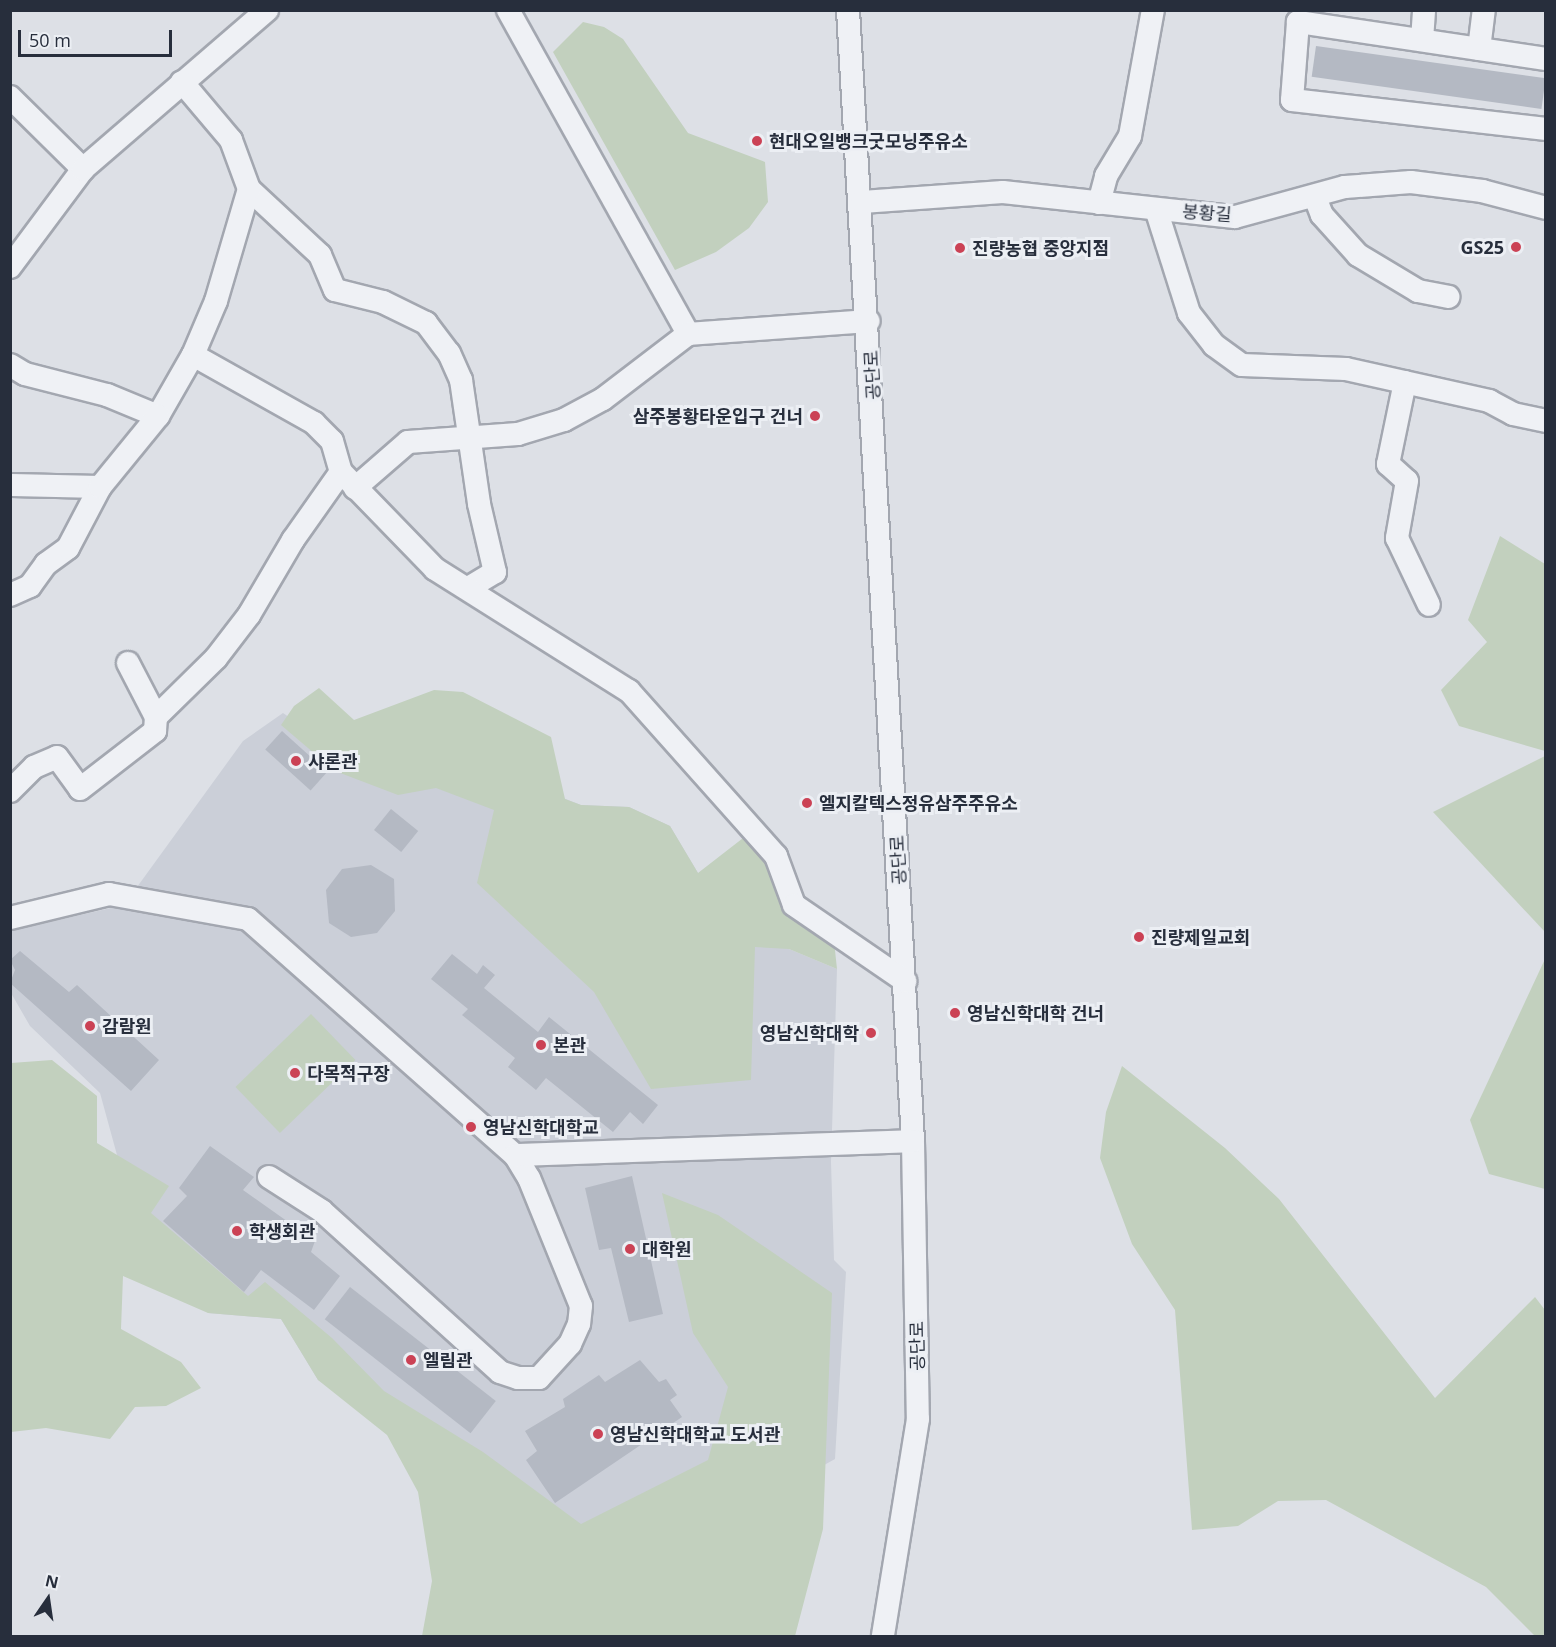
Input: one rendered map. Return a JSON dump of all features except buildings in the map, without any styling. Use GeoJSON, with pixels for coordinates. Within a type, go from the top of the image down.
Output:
{"type":"FeatureCollection","features":[{"type":"Feature","properties":{"kind":"street"},"geometry":{"type":"LineString","coordinates":[[10,267],[83,169],[267,10]]}},
{"type":"Feature","properties":{"kind":"street"},"geometry":{"type":"LineString","coordinates":[[508,10],[688,334]]}},
{"type":"Feature","properties":{"kind":"street","name":"공단로"},"geometry":{"type":"LineString","coordinates":[[848,10],[869,321],[914,1141],[918,1419],[884,1636]]}},
{"type":"Feature","properties":{"kind":"street"},"geometry":{"type":"LineString","coordinates":[[1099,203],[1106,176],[1130,136],[1153,10]]}},
{"type":"Feature","properties":{"kind":"street"},"geometry":{"type":"LineString","coordinates":[[1422,40],[1424,10]]}},
{"type":"Feature","properties":{"kind":"street"},"geometry":{"type":"LineString","coordinates":[[1479,49],[1484,10]]}},
{"type":"Feature","properties":{"kind":"street"},"geometry":{"type":"LineString","coordinates":[[1545,59],[1299,22],[1292,100],[1545,129]]}},
{"type":"Feature","properties":{"kind":"street"},"geometry":{"type":"LineString","coordinates":[[182,82],[231,141],[249,189],[320,255],[335,290],[383,302],[426,322],[449,353],[461,380],[468,441],[495,572],[468,588]]}},
{"type":"Feature","properties":{"kind":"street"},"geometry":{"type":"LineString","coordinates":[[10,97],[83,169]]}},
{"type":"Feature","properties":{"kind":"street","name":"봉황길"},"geometry":{"type":"LineString","coordinates":[[862,202],[1003,192],[1235,217],[1345,187],[1411,182],[1535,204]]}},
{"type":"Feature","properties":{"kind":"street"},"geometry":{"type":"LineString","coordinates":[[1535,204],[1545,188]]}},
{"type":"Feature","properties":{"kind":"street"},"geometry":{"type":"LineString","coordinates":[[10,595],[30,586],[46,564],[68,548],[100,487],[158,416],[193,354],[216,301],[249,189]]}},
{"type":"Feature","properties":{"kind":"street"},"geometry":{"type":"LineString","coordinates":[[1315,197],[1322,215],[1358,255],[1418,291],[1448,297]]}},
{"type":"Feature","properties":{"kind":"street"},"geometry":{"type":"LineString","coordinates":[[1156,209],[1189,313],[1214,345],[1242,365],[1346,369],[1489,401],[1513,414],[1545,421]]}},
{"type":"Feature","properties":{"kind":"street"},"geometry":{"type":"LineString","coordinates":[[156,717],[216,658],[249,615],[293,540],[348,480],[408,442],[468,441],[518,434],[564,420],[603,399],[688,334],[869,321]]}},
{"type":"Feature","properties":{"kind":"street"},"geometry":{"type":"LineString","coordinates":[[193,354],[314,423],[332,441],[348,480],[435,570],[468,588],[629,691],[776,856],[794,905],[905,981]]}},
{"type":"Feature","properties":{"kind":"street"},"geometry":{"type":"LineString","coordinates":[[10,365],[25,374],[107,395],[158,416]]}},
{"type":"Feature","properties":{"kind":"street"},"geometry":{"type":"LineString","coordinates":[[1405,382],[1388,464],[1407,481],[1397,538],[1429,605]]}},
{"type":"Feature","properties":{"kind":"street"},"geometry":{"type":"LineString","coordinates":[[12,485],[100,487]]}},
{"type":"Feature","properties":{"kind":"street"},"geometry":{"type":"LineString","coordinates":[[10,791],[34,767],[57,757],[80,789],[155,731],[156,717],[128,663]]}},
{"type":"Feature","properties":{"kind":"street"},"geometry":{"type":"LineString","coordinates":[[10,918],[109,894],[248,919],[515,1155],[529,1178],[581,1306],[579,1324],[570,1344],[538,1378],[518,1378],[500,1372],[322,1211],[269,1177]]}},
{"type":"Feature","properties":{"kind":"street"},"geometry":{"type":"LineString","coordinates":[[515,1155],[914,1141]]}},
{"type":"Feature","properties":{"kind":"shaded area","name":"영남신학대학교"},"geometry":{"type":"Polygon","coordinates":[[[283,713],[358,764],[409,738],[581,805],[629,807],[670,826],[698,873],[789,949],[837,969],[831,1162],[834,1260],[846,1272],[835,1459],[566,1608],[492,1491],[318,1380],[281,1319],[208,1313],[134,1217],[100,1093],[30,1026],[11,993],[10,931],[124,905],[243,741],[283,713]]]}},
{"type":"Feature","properties":{"kind":"green space"},"geometry":{"type":"Polygon","coordinates":[[[583,22],[604,27],[623,39],[688,133],[765,162],[768,202],[749,228],[716,252],[675,270],[553,52],[583,22]]]}},
{"type":"Feature","properties":{"kind":"green space"},"geometry":{"type":"Polygon","coordinates":[[[1500,536],[1545,564],[1545,751],[1459,726],[1441,690],[1487,642],[1468,620],[1500,536]]]}},
{"type":"Feature","properties":{"kind":"green space"},"geometry":{"type":"Polygon","coordinates":[[[319,688],[354,720],[434,690],[463,692],[551,737],[565,799],[581,805],[629,807],[670,826],[698,873],[747,835],[834,941],[837,969],[789,949],[755,947],[751,1080],[651,1089],[594,992],[477,883],[494,810],[436,788],[398,795],[335,771],[281,725],[294,706],[319,688]]]}},
{"type":"Feature","properties":{"kind":"green space"},"geometry":{"type":"Polygon","coordinates":[[[1545,756],[1545,932],[1433,812],[1545,756]]]}},
{"type":"Feature","properties":{"kind":"green space"},"geometry":{"type":"Polygon","coordinates":[[[1545,959],[1546,1189],[1489,1174],[1470,1120],[1545,959]]]}},
{"type":"Feature","properties":{"kind":"green space","name":"다목적구장"},"geometry":{"type":"Polygon","coordinates":[[[311,1014],[355,1060],[280,1133],[235,1087],[311,1014]]]}},
{"type":"Feature","properties":{"kind":"green space"},"geometry":{"type":"Polygon","coordinates":[[[52,1060],[97,1096],[97,1143],[169,1186],[151,1213],[248,1296],[265,1282],[332,1338],[384,1391],[483,1452],[581,1524],[708,1460],[728,1387],[693,1333],[662,1193],[718,1215],[832,1293],[823,1529],[795,1636],[422,1636],[432,1581],[418,1492],[387,1435],[318,1380],[281,1319],[208,1313],[123,1276],[121,1329],[181,1362],[201,1388],[166,1406],[135,1407],[110,1439],[46,1428],[11,1432],[11,1063],[52,1060]]]}},
{"type":"Feature","properties":{"kind":"green space"},"geometry":{"type":"Polygon","coordinates":[[[1122,1066],[1225,1148],[1279,1199],[1435,1398],[1535,1297],[1545,1310],[1545,1636],[1535,1636],[1486,1587],[1326,1500],[1278,1501],[1238,1526],[1192,1530],[1175,1310],[1132,1244],[1100,1158],[1106,1112],[1122,1066]]]}},
{"type":"Feature","properties":{"kind":"place","name":"현대오일뱅크굿모닝주유소"},"geometry":{"type":"Point","coordinates":[757,141]}},
{"type":"Feature","properties":{"kind":"place","name":"GS25"},"geometry":{"type":"Point","coordinates":[1516,247]}},
{"type":"Feature","properties":{"kind":"place","name":"진량농협 중앙지점"},"geometry":{"type":"Point","coordinates":[960,248]}},
{"type":"Feature","properties":{"kind":"place","name":"삼주봉황타운입구 건너"},"geometry":{"type":"Point","coordinates":[815,416]}},
{"type":"Feature","properties":{"kind":"place","name":"샤론관"},"geometry":{"type":"Point","coordinates":[296,761]}},
{"type":"Feature","properties":{"kind":"place","name":"엘지칼텍스정유삼주주유소"},"geometry":{"type":"Point","coordinates":[807,803]}},
{"type":"Feature","properties":{"kind":"place","name":"진량제일교회"},"geometry":{"type":"Point","coordinates":[1139,937]}},
{"type":"Feature","properties":{"kind":"place","name":"영남신학대학 건너"},"geometry":{"type":"Point","coordinates":[955,1013]}},
{"type":"Feature","properties":{"kind":"place","name":"감람원"},"geometry":{"type":"Point","coordinates":[90,1026]}},
{"type":"Feature","properties":{"kind":"place","name":"영남신학대학"},"geometry":{"type":"Point","coordinates":[871,1033]}},
{"type":"Feature","properties":{"kind":"place","name":"본관"},"geometry":{"type":"Point","coordinates":[541,1045]}},
{"type":"Feature","properties":{"kind":"place","name":"다목적구장"},"geometry":{"type":"Point","coordinates":[295,1073]}},
{"type":"Feature","properties":{"kind":"place","name":"영남신학대학교"},"geometry":{"type":"Point","coordinates":[471,1127]}},
{"type":"Feature","properties":{"kind":"place","name":"학생회관"},"geometry":{"type":"Point","coordinates":[237,1231]}},
{"type":"Feature","properties":{"kind":"place","name":"대학원"},"geometry":{"type":"Point","coordinates":[630,1249]}},
{"type":"Feature","properties":{"kind":"place","name":"엘림관"},"geometry":{"type":"Point","coordinates":[411,1360]}},
{"type":"Feature","properties":{"kind":"place","name":"영남신학대학교 도서관"},"geometry":{"type":"Point","coordinates":[598,1434]}}]}
